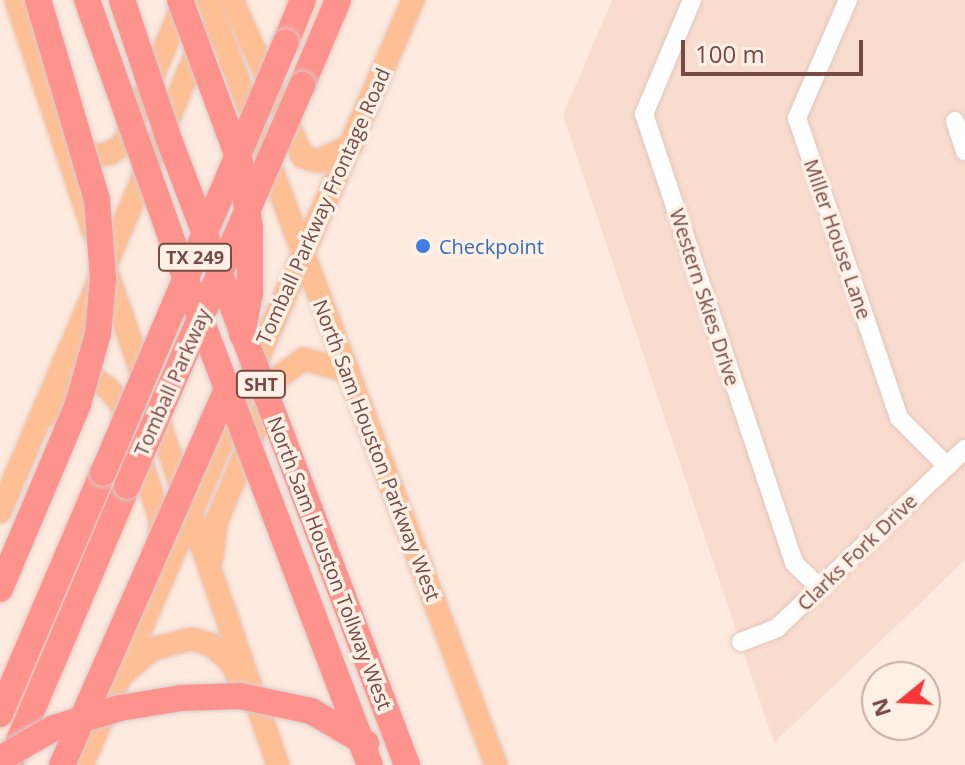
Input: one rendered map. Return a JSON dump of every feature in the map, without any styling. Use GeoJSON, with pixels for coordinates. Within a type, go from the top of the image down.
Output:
{"type":"FeatureCollection","features":[{"type":"Feature","properties":{"kind":"highway"},"geometry":{"type":"LineString","coordinates":[[0,589],[78,404],[98,334],[103,279],[97,200],[38,0]]}},
{"type":"Feature","properties":{"kind":"highway","name":"North Sam Houston Tollway West"},"geometry":{"type":"LineString","coordinates":[[87,0],[187,285],[370,765]]}},
{"type":"Feature","properties":{"kind":"highway","name":"North Sam Houston Tollway West"},"geometry":{"type":"LineString","coordinates":[[122,0],[198,217],[406,765]]}},
{"type":"Feature","properties":{"kind":"highway"},"geometry":{"type":"LineString","coordinates":[[62,765],[223,403],[250,293],[250,228],[240,162],[182,0]]}},
{"type":"Feature","properties":{"kind":"highway","name":"Tomball Parkway"},"geometry":{"type":"LineString","coordinates":[[0,714],[303,0]]}},
{"type":"Feature","properties":{"kind":"highway","name":"Tomball Parkway"},"geometry":{"type":"LineString","coordinates":[[9,765],[338,0]]}},
{"type":"Feature","properties":{"kind":"highway"},"geometry":{"type":"LineString","coordinates":[[0,759],[54,728],[120,708],[240,696],[311,711],[406,765]]}},
{"type":"Feature","properties":{"kind":"main road"},"geometry":{"type":"LineString","coordinates":[[16,0],[278,765]]}},
{"type":"Feature","properties":{"kind":"main road"},"geometry":{"type":"LineString","coordinates":[[61,135],[74,150],[90,156],[111,153],[125,142],[182,0]]}},
{"type":"Feature","properties":{"kind":"main road"},"geometry":{"type":"LineString","coordinates":[[232,0],[303,157],[318,161],[353,145]]}},
{"type":"Feature","properties":{"kind":"main road","name":"Tomball Parkway Frontage Road"},"geometry":{"type":"LineString","coordinates":[[82,765],[353,145],[413,0]]}},
{"type":"Feature","properties":{"kind":"main road"},"geometry":{"type":"LineString","coordinates":[[0,512],[213,5]]}},
{"type":"Feature","properties":{"kind":"main road","name":"North Sam Houston Parkway West"},"geometry":{"type":"LineString","coordinates":[[213,5],[250,114],[496,765]]}},
{"type":"Feature","properties":{"kind":"main road"},"geometry":{"type":"LineString","coordinates":[[174,102],[224,97],[250,114]]}},
{"type":"Feature","properties":{"kind":"main road"},"geometry":{"type":"LineString","coordinates":[[213,572],[216,523],[277,378],[304,359],[347,371]]}},
{"type":"Feature","properties":{"kind":"main road"},"geometry":{"type":"LineString","coordinates":[[31,437],[71,387],[82,380],[94,379],[122,405],[160,518],[150,610]]}},
{"type":"Feature","properties":{"kind":"main road"},"geometry":{"type":"LineString","coordinates":[[155,410],[173,435],[187,443],[212,438],[231,419]]}},
{"type":"Feature","properties":{"kind":"main road"},"geometry":{"type":"LineString","coordinates":[[121,675],[152,649],[171,640],[210,644],[229,660],[258,713]]}},
{"type":"Feature","properties":{"kind":"street","name":"Western Skies Drive"},"geometry":{"type":"LineString","coordinates":[[692,0],[644,114],[794,563],[820,588]]}},
{"type":"Feature","properties":{"kind":"street","name":"Miller House Lane"},"geometry":{"type":"LineString","coordinates":[[848,0],[797,118],[899,418],[947,466]]}},
{"type":"Feature","properties":{"kind":"street"},"geometry":{"type":"LineString","coordinates":[[955,121],[965,151]]}},
{"type":"Feature","properties":{"kind":"street","name":"Clarks Fork Drive"},"geometry":{"type":"LineString","coordinates":[[741,642],[777,628],[965,449]]}},
{"type":"Feature","properties":{"kind":"shaded area"},"geometry":{"type":"Polygon","coordinates":[[[612,0],[965,0],[965,560],[774,743],[563,115],[612,0]]]}},
{"type":"Feature","properties":{"kind":"place","name":"Checkpoint"},"geometry":{"type":"Point","coordinates":[423,246]}}]}
